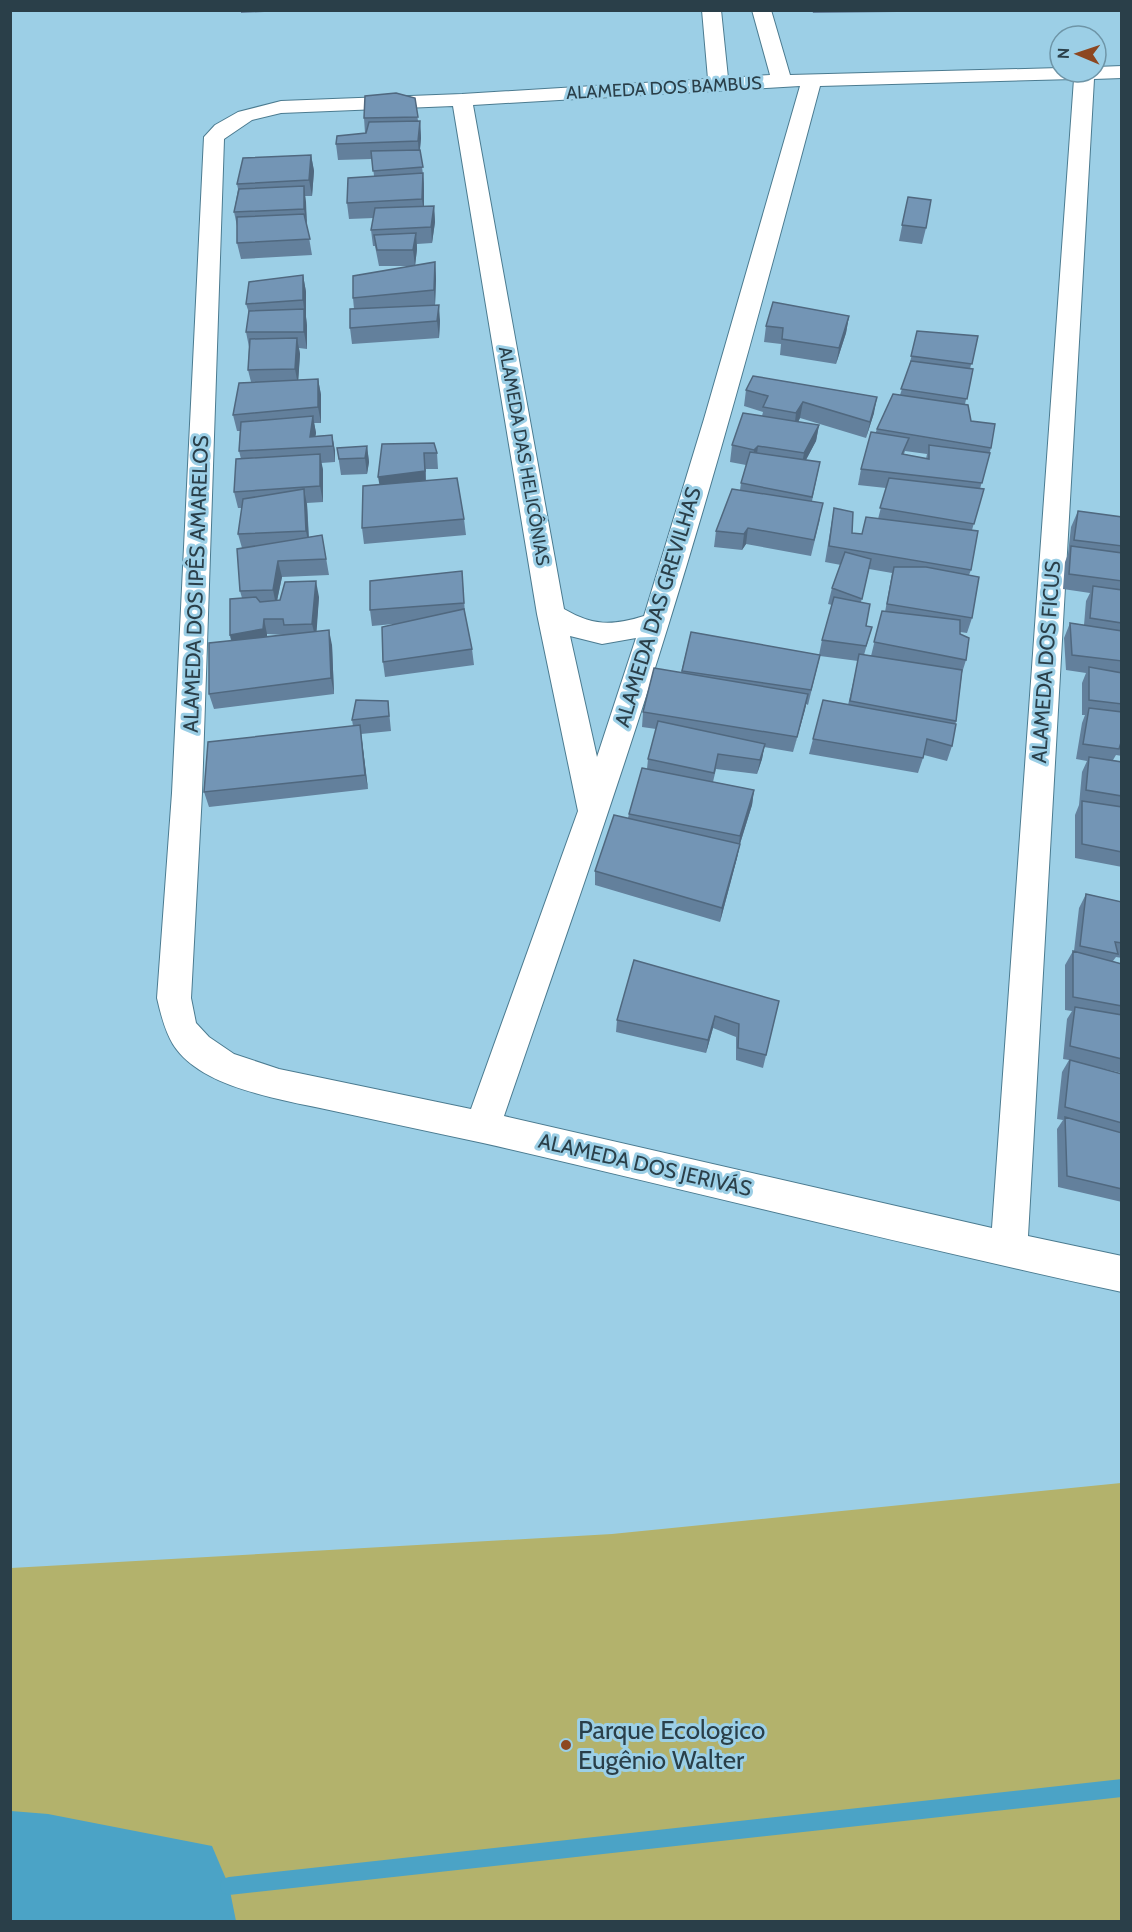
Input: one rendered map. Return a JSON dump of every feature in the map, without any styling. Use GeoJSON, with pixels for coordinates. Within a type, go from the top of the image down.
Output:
{"type":"FeatureCollection","features":[{"type":"Feature","properties":{"kind":"street"},"geometry":{"type":"LineString","coordinates":[[711,10],[719,84]]}},
{"type":"Feature","properties":{"kind":"street"},"geometry":{"type":"LineString","coordinates":[[761,10],[782,81]]}},
{"type":"Feature","properties":{"kind":"street","name":"ALAMEDA DOS BAMBUS"},"geometry":{"type":"LineString","coordinates":[[214,136],[230,122],[253,111],[281,107],[462,100],[782,81],[1048,74]]}},
{"type":"Feature","properties":{"kind":"street","name":"ALAMEDA DAS GREVILHAS"},"geometry":{"type":"LineString","coordinates":[[482,1127],[593,812],[656,622],[753,294],[812,80]]}},
{"type":"Feature","properties":{"kind":"street","name":"ALAMEDA DOS FICUS"},"geometry":{"type":"LineString","coordinates":[[1009,1250],[1083,84]]}},
{"type":"Feature","properties":{"kind":"street","name":"ALAMEDA DAS HELICÔNIAS"},"geometry":{"type":"LineString","coordinates":[[462,100],[551,614],[593,812]]}},
{"type":"Feature","properties":{"kind":"street","name":"ALAMEDA DOS IPÊS AMARELOS"},"geometry":{"type":"LineString","coordinates":[[181,1030],[174,998],[188,781],[214,136]]}},
{"type":"Feature","properties":{"kind":"street"},"geometry":{"type":"LineString","coordinates":[[551,614],[570,626],[595,633],[621,634],[656,622]]}},
{"type":"Feature","properties":{"kind":"street","name":"ALAMEDA DOS JERIVÁS"},"geometry":{"type":"LineString","coordinates":[[181,1030],[197,1048],[223,1066],[279,1084],[482,1127],[1009,1250],[1122,1274]]}},
{"type":"Feature","properties":{"kind":"shaded area","name":"Parque Ecologico Eugênio Walter"},"geometry":{"type":"Polygon","coordinates":[[[1121,1483],[1121,1921],[11,1922],[11,1568],[612,1534],[1121,1483]]]}},
{"type":"Feature","properties":{"kind":"water"},"geometry":{"type":"Polygon","coordinates":[[[11,1811],[48,1814],[212,1846],[229,1886],[236,1921],[11,1921],[11,1811]]]}},
{"type":"Feature","properties":{"kind":"building"},"geometry":{"type":"Polygon","coordinates":[[[396,93],[415,98],[418,117],[364,118],[365,96],[396,93]]]}},
{"type":"Feature","properties":{"kind":"building"},"geometry":{"type":"Polygon","coordinates":[[[420,121],[418,141],[336,144],[337,136],[366,133],[369,122],[420,121]]]}},
{"type":"Feature","properties":{"kind":"building"},"geometry":{"type":"Polygon","coordinates":[[[420,150],[423,167],[373,171],[371,151],[420,150]]]}},
{"type":"Feature","properties":{"kind":"building"},"geometry":{"type":"Polygon","coordinates":[[[311,155],[309,180],[237,184],[243,158],[311,155]]]}},
{"type":"Feature","properties":{"kind":"building"},"geometry":{"type":"Polygon","coordinates":[[[423,173],[422,199],[347,203],[348,178],[423,173]]]}},
{"type":"Feature","properties":{"kind":"building"},"geometry":{"type":"Polygon","coordinates":[[[304,186],[304,209],[234,212],[239,189],[304,186]]]}},
{"type":"Feature","properties":{"kind":"building"},"geometry":{"type":"Polygon","coordinates":[[[908,197],[931,200],[926,228],[902,225],[908,197]]]}},
{"type":"Feature","properties":{"kind":"building"},"geometry":{"type":"Polygon","coordinates":[[[434,206],[431,227],[371,230],[375,208],[434,206]]]}},
{"type":"Feature","properties":{"kind":"building"},"geometry":{"type":"Polygon","coordinates":[[[304,214],[310,239],[237,243],[237,217],[304,214]]]}},
{"type":"Feature","properties":{"kind":"building"},"geometry":{"type":"Polygon","coordinates":[[[416,233],[413,250],[377,250],[374,235],[416,233]]]}},
{"type":"Feature","properties":{"kind":"building"},"geometry":{"type":"Polygon","coordinates":[[[435,262],[434,290],[353,298],[353,276],[435,262]]]}},
{"type":"Feature","properties":{"kind":"building"},"geometry":{"type":"Polygon","coordinates":[[[303,275],[303,300],[246,304],[249,282],[303,275]]]}},
{"type":"Feature","properties":{"kind":"building"},"geometry":{"type":"Polygon","coordinates":[[[773,302],[849,316],[839,348],[782,339],[783,328],[766,326],[773,302]]]}},
{"type":"Feature","properties":{"kind":"building"},"geometry":{"type":"Polygon","coordinates":[[[439,305],[437,321],[350,328],[350,309],[439,305]]]}},
{"type":"Feature","properties":{"kind":"building"},"geometry":{"type":"Polygon","coordinates":[[[304,309],[304,332],[246,332],[249,311],[304,309]]]}},
{"type":"Feature","properties":{"kind":"building"},"geometry":{"type":"Polygon","coordinates":[[[917,331],[978,336],[972,364],[911,356],[917,331]]]}},
{"type":"Feature","properties":{"kind":"building"},"geometry":{"type":"Polygon","coordinates":[[[297,338],[295,369],[248,370],[250,339],[297,338]]]}},
{"type":"Feature","properties":{"kind":"building"},"geometry":{"type":"Polygon","coordinates":[[[911,361],[973,369],[967,399],[901,389],[911,361]]]}},
{"type":"Feature","properties":{"kind":"building"},"geometry":{"type":"Polygon","coordinates":[[[753,376],[877,397],[870,422],[803,402],[796,413],[763,407],[768,396],[746,390],[753,376]]]}},
{"type":"Feature","properties":{"kind":"building"},"geometry":{"type":"Polygon","coordinates":[[[318,379],[318,407],[233,415],[239,383],[318,379]]]}},
{"type":"Feature","properties":{"kind":"building"},"geometry":{"type":"Polygon","coordinates":[[[893,394],[968,405],[971,421],[995,424],[991,448],[877,429],[893,394]]]}},
{"type":"Feature","properties":{"kind":"building"},"geometry":{"type":"Polygon","coordinates":[[[743,413],[819,425],[804,453],[758,446],[754,450],[732,445],[743,413]]]}},
{"type":"Feature","properties":{"kind":"building"},"geometry":{"type":"Polygon","coordinates":[[[313,416],[310,437],[332,435],[333,446],[239,451],[241,422],[313,416]]]}},
{"type":"Feature","properties":{"kind":"building"},"geometry":{"type":"Polygon","coordinates":[[[871,432],[909,438],[902,454],[929,459],[929,445],[990,453],[982,483],[861,469],[871,432]]]}},
{"type":"Feature","properties":{"kind":"building"},"geometry":{"type":"Polygon","coordinates":[[[434,443],[437,453],[424,453],[425,471],[378,477],[382,444],[434,443]]]}},
{"type":"Feature","properties":{"kind":"building"},"geometry":{"type":"Polygon","coordinates":[[[367,446],[365,458],[339,459],[337,448],[367,446]]]}},
{"type":"Feature","properties":{"kind":"building"},"geometry":{"type":"Polygon","coordinates":[[[750,452],[820,462],[812,497],[741,483],[750,452]]]}},
{"type":"Feature","properties":{"kind":"building"},"geometry":{"type":"Polygon","coordinates":[[[320,454],[320,486],[234,492],[236,459],[320,454]]]}},
{"type":"Feature","properties":{"kind":"building"},"geometry":{"type":"Polygon","coordinates":[[[457,478],[464,519],[362,528],[363,486],[457,478]]]}},
{"type":"Feature","properties":{"kind":"building"},"geometry":{"type":"Polygon","coordinates":[[[889,478],[984,489],[974,524],[880,508],[889,478]]]}},
{"type":"Feature","properties":{"kind":"building"},"geometry":{"type":"Polygon","coordinates":[[[304,489],[306,531],[238,534],[243,499],[304,489]]]}},
{"type":"Feature","properties":{"kind":"building"},"geometry":{"type":"Polygon","coordinates":[[[732,489],[823,503],[814,540],[748,528],[744,534],[716,531],[732,489]]]}},
{"type":"Feature","properties":{"kind":"building"},"geometry":{"type":"Polygon","coordinates":[[[834,508],[853,512],[852,533],[862,534],[866,517],[978,531],[971,570],[829,546],[834,508]]]}},
{"type":"Feature","properties":{"kind":"building"},"geometry":{"type":"Polygon","coordinates":[[[1078,511],[1122,517],[1122,546],[1074,540],[1078,511]]]}},
{"type":"Feature","properties":{"kind":"building"},"geometry":{"type":"Polygon","coordinates":[[[322,535],[326,559],[278,561],[273,590],[240,591],[237,549],[322,535]]]}},
{"type":"Feature","properties":{"kind":"building"},"geometry":{"type":"Polygon","coordinates":[[[1071,546],[1122,553],[1122,581],[1069,574],[1071,546]]]}},
{"type":"Feature","properties":{"kind":"building"},"geometry":{"type":"Polygon","coordinates":[[[845,552],[871,559],[862,599],[832,588],[845,552]]]}},
{"type":"Feature","properties":{"kind":"building"},"geometry":{"type":"Polygon","coordinates":[[[894,567],[926,567],[979,577],[972,618],[887,604],[894,567]]]}},
{"type":"Feature","properties":{"kind":"building"},"geometry":{"type":"Polygon","coordinates":[[[462,571],[464,603],[370,610],[370,581],[462,571]]]}},
{"type":"Feature","properties":{"kind":"building"},"geometry":{"type":"Polygon","coordinates":[[[316,581],[312,624],[284,625],[283,619],[264,619],[263,629],[230,635],[230,599],[256,597],[260,602],[280,600],[285,582],[316,581]]]}},
{"type":"Feature","properties":{"kind":"building"},"geometry":{"type":"Polygon","coordinates":[[[1093,586],[1122,590],[1122,623],[1090,618],[1093,586]]]}},
{"type":"Feature","properties":{"kind":"building"},"geometry":{"type":"Polygon","coordinates":[[[834,597],[870,604],[866,626],[872,627],[866,646],[822,640],[834,597]]]}},
{"type":"Feature","properties":{"kind":"building"},"geometry":{"type":"Polygon","coordinates":[[[464,609],[472,649],[383,662],[382,627],[464,609]]]}},
{"type":"Feature","properties":{"kind":"building"},"geometry":{"type":"Polygon","coordinates":[[[882,611],[960,620],[960,634],[969,638],[966,660],[874,642],[882,611]]]}},
{"type":"Feature","properties":{"kind":"building"},"geometry":{"type":"Polygon","coordinates":[[[1070,623],[1122,631],[1122,661],[1072,655],[1070,623]]]}},
{"type":"Feature","properties":{"kind":"building"},"geometry":{"type":"Polygon","coordinates":[[[329,630],[331,678],[209,694],[209,643],[329,630]]]}},
{"type":"Feature","properties":{"kind":"building"},"geometry":{"type":"Polygon","coordinates":[[[691,632],[820,655],[811,690],[682,671],[691,632]]]}},
{"type":"Feature","properties":{"kind":"building"},"geometry":{"type":"Polygon","coordinates":[[[859,654],[962,670],[956,721],[850,701],[859,654]]]}},
{"type":"Feature","properties":{"kind":"building"},"geometry":{"type":"Polygon","coordinates":[[[1089,667],[1122,673],[1122,704],[1089,700],[1089,667]]]}},
{"type":"Feature","properties":{"kind":"building"},"geometry":{"type":"Polygon","coordinates":[[[654,668],[808,694],[797,737],[643,712],[654,668]]]}},
{"type":"Feature","properties":{"kind":"building"},"geometry":{"type":"Polygon","coordinates":[[[356,700],[388,701],[389,716],[352,720],[356,700]]]}},
{"type":"Feature","properties":{"kind":"building"},"geometry":{"type":"Polygon","coordinates":[[[823,700],[956,724],[952,746],[927,739],[923,758],[813,739],[823,700]]]}},
{"type":"Feature","properties":{"kind":"building"},"geometry":{"type":"Polygon","coordinates":[[[1089,708],[1122,712],[1122,739],[1119,749],[1083,744],[1089,708]]]}},
{"type":"Feature","properties":{"kind":"building"},"geometry":{"type":"Polygon","coordinates":[[[658,721],[765,744],[760,760],[718,754],[714,773],[648,759],[658,721]]]}},
{"type":"Feature","properties":{"kind":"building"},"geometry":{"type":"Polygon","coordinates":[[[360,725],[365,775],[204,792],[208,742],[360,725]]]}},
{"type":"Feature","properties":{"kind":"building"},"geometry":{"type":"Polygon","coordinates":[[[1089,757],[1122,762],[1122,796],[1086,790],[1089,757]]]}},
{"type":"Feature","properties":{"kind":"building"},"geometry":{"type":"Polygon","coordinates":[[[642,768],[754,790],[740,836],[629,814],[642,768]]]}},
{"type":"Feature","properties":{"kind":"building"},"geometry":{"type":"Polygon","coordinates":[[[1082,801],[1122,807],[1122,852],[1082,844],[1082,801]]]}},
{"type":"Feature","properties":{"kind":"building"},"geometry":{"type":"Polygon","coordinates":[[[614,815],[740,844],[722,908],[595,871],[614,815]]]}},
{"type":"Feature","properties":{"kind":"building"},"geometry":{"type":"Polygon","coordinates":[[[1086,894],[1122,902],[1122,943],[1115,942],[1118,954],[1080,946],[1086,894]]]}},
{"type":"Feature","properties":{"kind":"building"},"geometry":{"type":"Polygon","coordinates":[[[1073,951],[1122,964],[1122,1006],[1073,997],[1073,951]]]}},
{"type":"Feature","properties":{"kind":"building"},"geometry":{"type":"Polygon","coordinates":[[[634,960],[779,1001],[766,1055],[738,1048],[739,1024],[715,1016],[708,1040],[617,1020],[634,960]]]}},
{"type":"Feature","properties":{"kind":"building"},"geometry":{"type":"Polygon","coordinates":[[[1075,1007],[1122,1015],[1122,1059],[1070,1046],[1075,1007]]]}},
{"type":"Feature","properties":{"kind":"building"},"geometry":{"type":"Polygon","coordinates":[[[1070,1060],[1122,1074],[1122,1123],[1065,1107],[1070,1060]]]}},
{"type":"Feature","properties":{"kind":"building"},"geometry":{"type":"Polygon","coordinates":[[[1065,1117],[1122,1133],[1122,1189],[1067,1176],[1065,1117]]]}},
{"type":"Feature","properties":{"kind":"waterway"},"geometry":{"type":"LineString","coordinates":[[229,1886],[1122,1788]]}},
{"type":"Feature","properties":{"kind":"place","name":"Parque Ecologico Eugênio Walter"},"geometry":{"type":"Point","coordinates":[566,1745]}}]}
